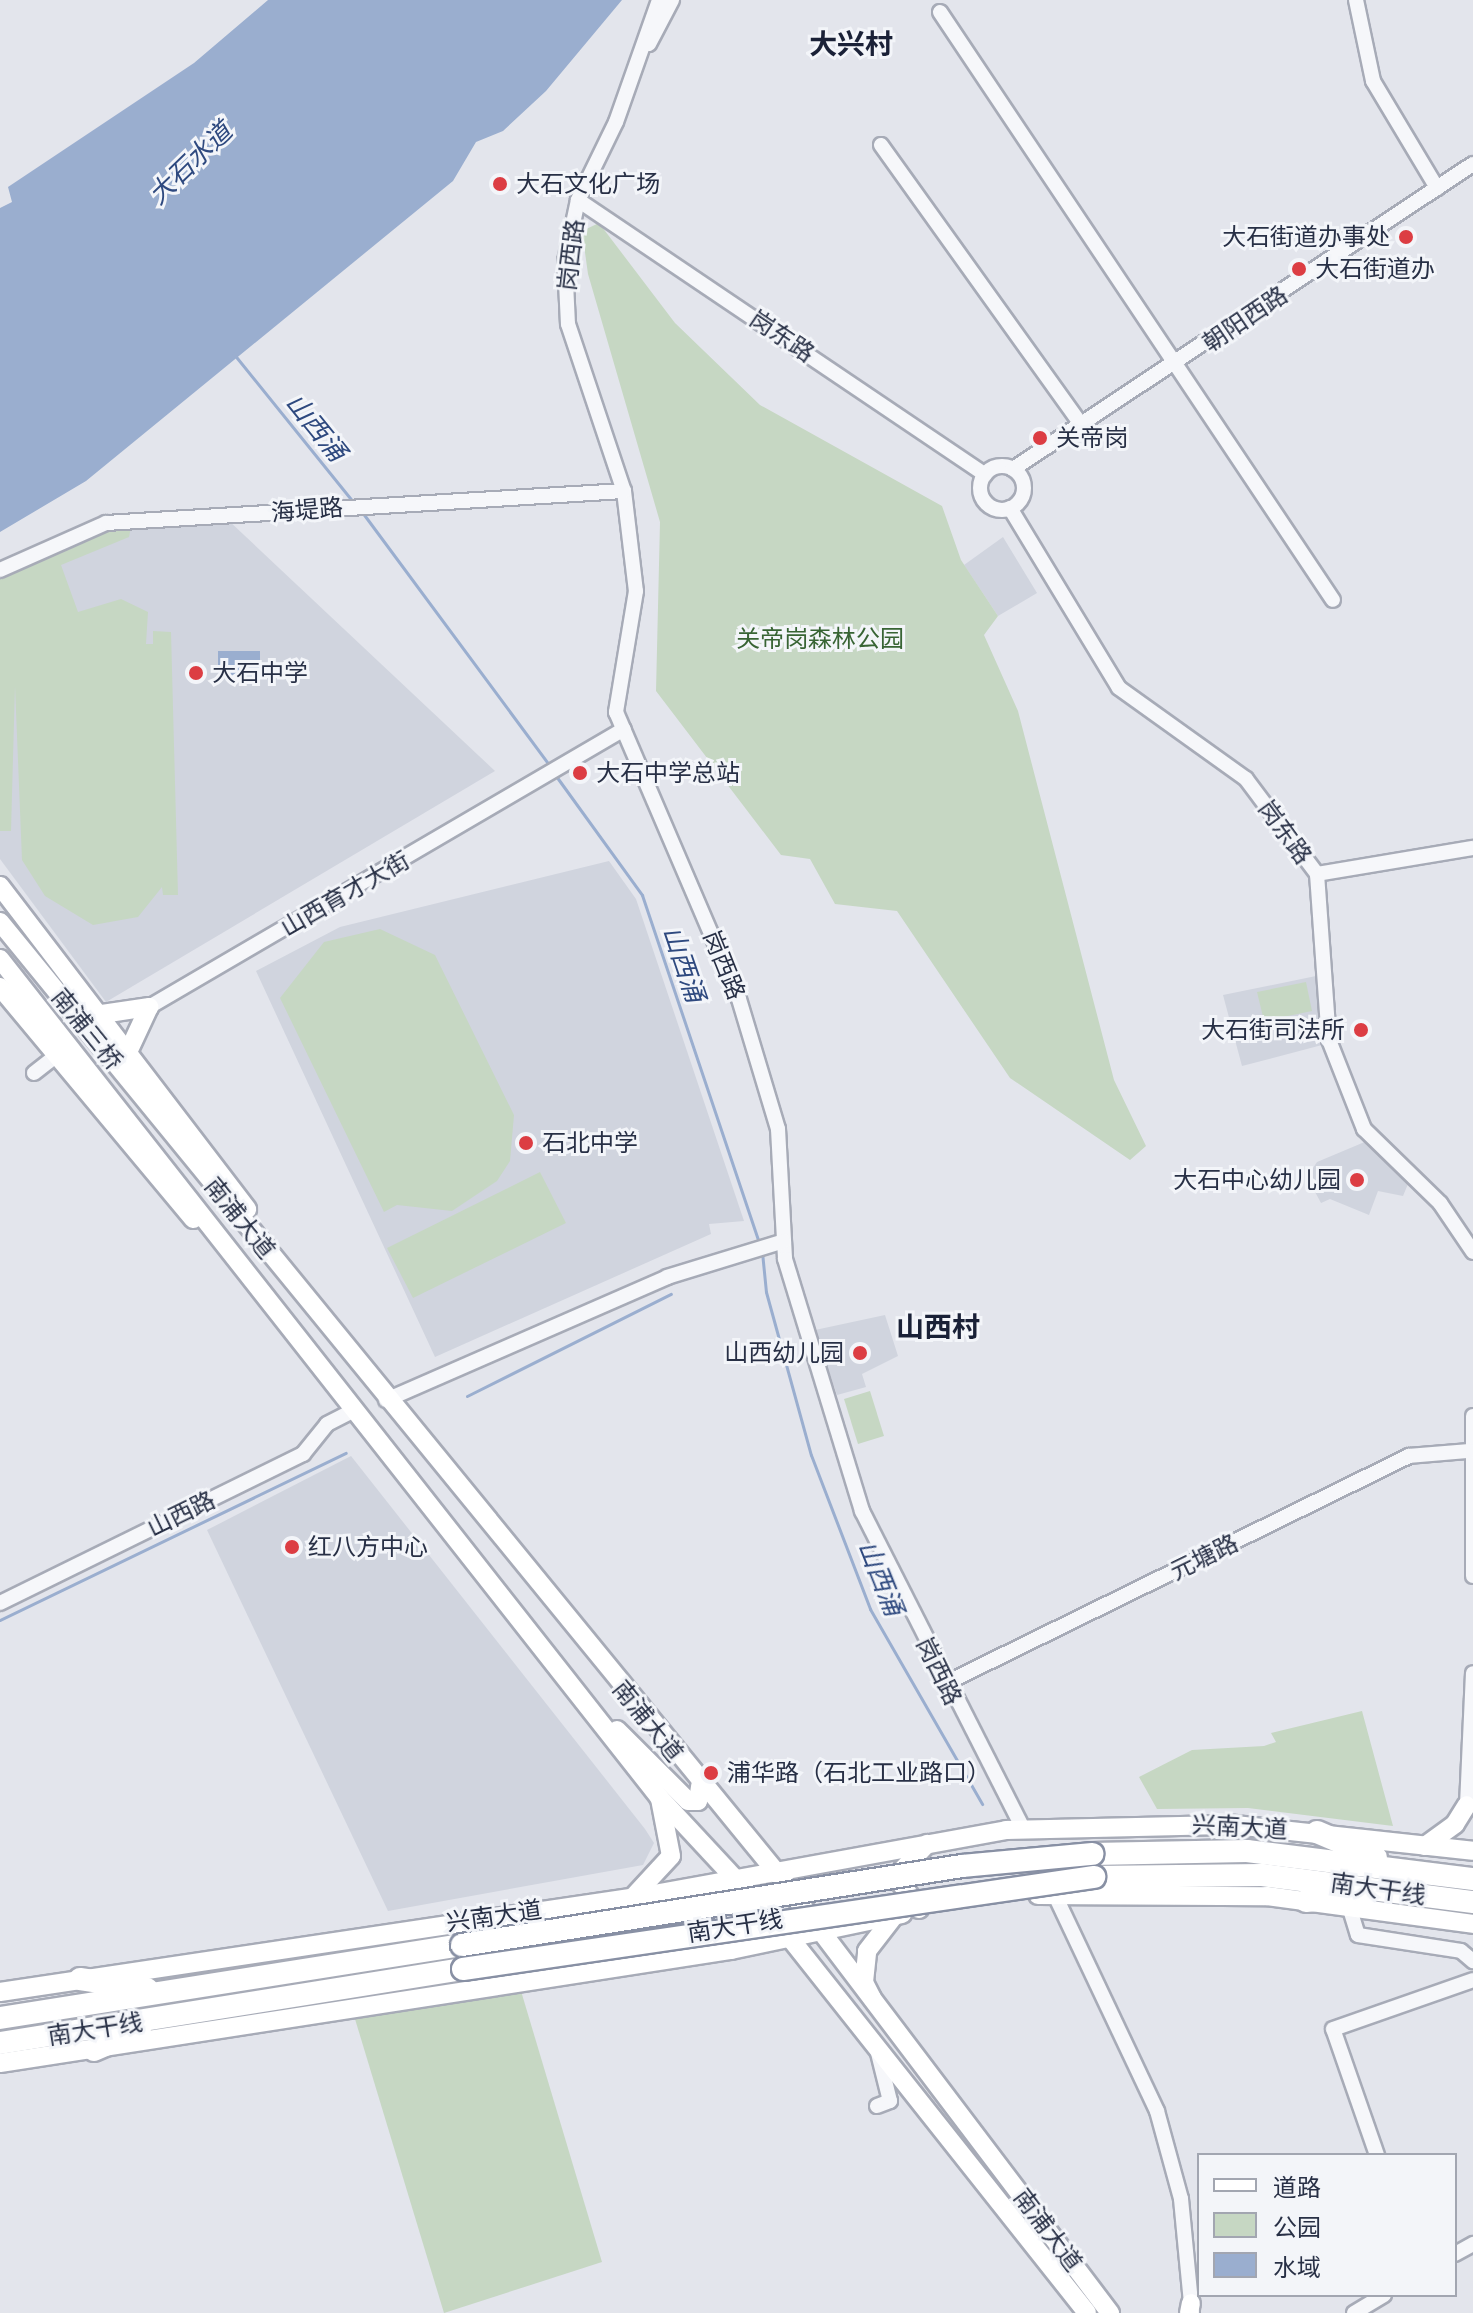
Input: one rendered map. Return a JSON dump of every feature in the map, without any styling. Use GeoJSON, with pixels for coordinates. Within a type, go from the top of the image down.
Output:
{"type":"FeatureCollection","features":[{"type":"Feature","properties":{"kind":"highway"},"geometry":{"type":"LineString","coordinates":[[1317,1832],[1405,1881]]}},
{"type":"Feature","properties":{"kind":"highway","name":"南大干线"},"geometry":{"type":"LineString","coordinates":[[0,2018],[962,1866],[1092,1854],[1247,1851],[1405,1881],[1473,1902]]}},
{"type":"Feature","properties":{"kind":"highway","name":"南大干线"},"geometry":{"type":"LineString","coordinates":[[0,2043],[463,1969],[1094,1877],[1262,1875],[1405,1881],[1473,1879]]}},
{"type":"Feature","properties":{"kind":"highway"},"geometry":{"type":"LineString","coordinates":[[1306,1901],[1405,1881]]}},
{"type":"Feature","properties":{"kind":"highway"},"geometry":{"type":"LineString","coordinates":[[80,1979],[168,1992]]}},
{"type":"Feature","properties":{"kind":"highway"},"geometry":{"type":"LineString","coordinates":[[94,2050],[171,2017]]}},
{"type":"Feature","properties":{"kind":"main road"},"geometry":{"type":"LineString","coordinates":[[0,886],[129,1050],[327,1327]]}},
{"type":"Feature","properties":{"kind":"main road","name":"南浦三桥"},"geometry":{"type":"LineString","coordinates":[[0,922],[175,1136]]}},
{"type":"Feature","properties":{"kind":"main road","name":"南浦三桥"},"geometry":{"type":"LineString","coordinates":[[0,959],[156,1150]]}},
{"type":"Feature","properties":{"kind":"main road"},"geometry":{"type":"LineString","coordinates":[[0,987],[295,1338]]}},
{"type":"Feature","properties":{"kind":"main road"},"geometry":{"type":"LineString","coordinates":[[102,1014],[149,1007]]}},
{"type":"Feature","properties":{"kind":"main road"},"geometry":{"type":"LineString","coordinates":[[129,1050],[149,1007]]}},
{"type":"Feature","properties":{"kind":"main road","name":"南浦大道"},"geometry":{"type":"LineString","coordinates":[[175,1136],[700,1786],[777,1873],[818,1935],[897,2040],[1110,2313]]}},
{"type":"Feature","properties":{"kind":"main road","name":"南浦大道"},"geometry":{"type":"LineString","coordinates":[[156,1150],[295,1338],[659,1797],[790,1938],[878,2053],[1087,2313]]}},
{"type":"Feature","properties":{"kind":"main road"},"geometry":{"type":"LineString","coordinates":[[585,1702],[688,1801],[698,1801],[700,1786]]}},
{"type":"Feature","properties":{"kind":"main road"},"geometry":{"type":"LineString","coordinates":[[632,1897],[671,1856],[659,1797]]}},
{"type":"Feature","properties":{"kind":"main road"},"geometry":{"type":"LineString","coordinates":[[1425,1846],[1470,1812]]}},
{"type":"Feature","properties":{"kind":"main road","name":"兴南大道"},"geometry":{"type":"LineString","coordinates":[[0,1992],[613,1901],[1015,1829],[1171,1824],[1317,1832],[1473,1851]]}},
{"type":"Feature","properties":{"kind":"main road"},"geometry":{"type":"LineString","coordinates":[[921,1910],[901,1883],[903,1869],[929,1842]]}},
{"type":"Feature","properties":{"kind":"main road"},"geometry":{"type":"LineString","coordinates":[[0,2063],[818,1935],[921,1910],[1020,1896],[1046,1894],[1306,1901],[1473,1924]]}},
{"type":"Feature","properties":{"kind":"main road"},"geometry":{"type":"LineString","coordinates":[[613,1901],[637,1905],[656,1928],[655,1946],[627,1966]]}},
{"type":"Feature","properties":{"kind":"main road"},"geometry":{"type":"LineString","coordinates":[[878,2053],[896,2054],[897,2040],[864,1982],[867,1951],[894,1916]]}},
{"type":"Feature","properties":{"kind":"street"},"geometry":{"type":"LineString","coordinates":[[628,88],[659,0]]}},
{"type":"Feature","properties":{"kind":"street"},"geometry":{"type":"LineString","coordinates":[[628,88],[672,0]]}},
{"type":"Feature","properties":{"kind":"street"},"geometry":{"type":"LineString","coordinates":[[1356,0],[1373,81],[1437,188]]}},
{"type":"Feature","properties":{"kind":"street"},"geometry":{"type":"LineString","coordinates":[[940,12],[1333,600]]}},
{"type":"Feature","properties":{"kind":"street","name":"岗西路"},"geometry":{"type":"LineString","coordinates":[[628,88],[578,200],[565,261],[568,324],[624,491],[636,591],[616,712],[739,999],[778,1129],[784,1241],[862,1511],[1015,1829]]}},
{"type":"Feature","properties":{"kind":"street"},"geometry":{"type":"LineString","coordinates":[[881,145],[1082,426]]}},
{"type":"Feature","properties":{"kind":"street","name":"朝阳西路"},"geometry":{"type":"LineString","coordinates":[[985,475],[1013,469],[1082,426],[1473,164]]}},
{"type":"Feature","properties":{"kind":"street","name":"岗东路"},"geometry":{"type":"LineString","coordinates":[[578,200],[985,475]]}},
{"type":"Feature","properties":{"kind":"street"},"geometry":{"type":"LineString","coordinates":[[985,475],[983,499],[1010,508],[1024,492],[1013,469]]}},
{"type":"Feature","properties":{"kind":"street","name":"海堤路"},"geometry":{"type":"LineString","coordinates":[[0,570],[106,523],[338,506],[624,491]]}},
{"type":"Feature","properties":{"kind":"street","name":"岗东路"},"geometry":{"type":"LineString","coordinates":[[1010,508],[1119,688],[1246,779],[1317,874],[1329,1040],[1364,1129],[1440,1203],[1473,1252]]}},
{"type":"Feature","properties":{"kind":"street","name":"山西育才大街"},"geometry":{"type":"LineString","coordinates":[[149,1007],[624,729]]}},
{"type":"Feature","properties":{"kind":"street"},"geometry":{"type":"LineString","coordinates":[[1317,874],[1473,848]]}},
{"type":"Feature","properties":{"kind":"street"},"geometry":{"type":"LineString","coordinates":[[34,1073],[56,1056]]}},
{"type":"Feature","properties":{"kind":"street"},"geometry":{"type":"LineString","coordinates":[[386,1400],[748,1248],[784,1241]]}},
{"type":"Feature","properties":{"kind":"street","name":"山西路"},"geometry":{"type":"LineString","coordinates":[[0,1603],[303,1454],[327,1424],[352,1411]]}},
{"type":"Feature","properties":{"kind":"street"},"geometry":{"type":"LineString","coordinates":[[1473,1416],[1469,1451],[1473,1576]]}},
{"type":"Feature","properties":{"kind":"street","name":"元塘路"},"geometry":{"type":"LineString","coordinates":[[944,1684],[1409,1456],[1469,1451]]}},
{"type":"Feature","properties":{"kind":"street"},"geometry":{"type":"LineString","coordinates":[[1470,1812],[1473,1673]]}},
{"type":"Feature","properties":{"kind":"street"},"geometry":{"type":"LineString","coordinates":[[1046,1894],[1157,2111],[1181,2199],[1190,2310]]}},
{"type":"Feature","properties":{"kind":"street"},"geometry":{"type":"LineString","coordinates":[[1349,1906],[1358,1935],[1461,1951],[1473,1961]]}},
{"type":"Feature","properties":{"kind":"street"},"geometry":{"type":"LineString","coordinates":[[1376,2153],[1333,2029],[1473,1980]]}},
{"type":"Feature","properties":{"kind":"street"},"geometry":{"type":"LineString","coordinates":[[877,2106],[890,2101],[878,2053]]}},
{"type":"Feature","properties":{"kind":"street"},"geometry":{"type":"LineString","coordinates":[[1354,2313],[1381,2297]]}},
{"type":"Feature","properties":{"kind":"shaded area","name":"大石中学"},"geometry":{"type":"Polygon","coordinates":[[[227,519],[495,771],[106,1002],[0,859],[0,576],[109,528],[227,519]]]}},
{"type":"Feature","properties":{"kind":"shaded area"},"geometry":{"type":"Polygon","coordinates":[[[1003,537],[1037,593],[998,616],[964,565],[1003,537]]]}},
{"type":"Feature","properties":{"kind":"shaded area","name":"石北中学"},"geometry":{"type":"Polygon","coordinates":[[[609,861],[636,899],[744,1221],[709,1224],[711,1234],[435,1357],[256,971],[340,927],[609,861]]]}},
{"type":"Feature","properties":{"kind":"shaded area"},"geometry":{"type":"Polygon","coordinates":[[[1316,976],[1322,1045],[1242,1066],[1223,995],[1316,976]]]}},
{"type":"Feature","properties":{"kind":"shaded area","name":"大石中心幼儿园"},"geometry":{"type":"Polygon","coordinates":[[[1367,1141],[1408,1184],[1403,1196],[1378,1191],[1369,1215],[1330,1199],[1321,1203],[1307,1177],[1317,1162],[1367,1141]]]}},
{"type":"Feature","properties":{"kind":"shaded area","name":"山西幼儿园"},"geometry":{"type":"Polygon","coordinates":[[[885,1315],[898,1356],[862,1374],[866,1387],[837,1395],[815,1330],[885,1315]]]}},
{"type":"Feature","properties":{"kind":"shaded area"},"geometry":{"type":"Polygon","coordinates":[[[351,1456],[645,1829],[654,1843],[643,1865],[388,1911],[207,1530],[351,1456]]]}},
{"type":"Feature","properties":{"kind":"green space","name":"关帝岗森林公园"},"geometry":{"type":"Polygon","coordinates":[[[599,223],[675,323],[760,405],[942,506],[961,560],[998,616],[984,635],[1018,711],[1114,1080],[1146,1146],[1130,1160],[1010,1078],[897,911],[835,904],[810,859],[781,855],[656,691],[660,522],[588,274],[582,231],[599,223]]]}},
{"type":"Feature","properties":{"kind":"green space"},"geometry":{"type":"Polygon","coordinates":[[[131,527],[129,537],[61,565],[78,612],[121,599],[148,612],[146,644],[153,644],[153,631],[171,632],[178,895],[163,895],[162,887],[138,917],[93,925],[45,896],[22,860],[15,686],[11,831],[0,831],[0,575],[109,528],[131,527]]]}},
{"type":"Feature","properties":{"kind":"green space"},"geometry":{"type":"Polygon","coordinates":[[[380,929],[435,955],[514,1115],[510,1161],[497,1181],[452,1211],[397,1205],[384,1212],[280,998],[324,942],[380,929]]]}},
{"type":"Feature","properties":{"kind":"green space"},"geometry":{"type":"Polygon","coordinates":[[[1306,982],[1312,1011],[1264,1021],[1257,992],[1306,982]]]}},
{"type":"Feature","properties":{"kind":"green space"},"geometry":{"type":"Polygon","coordinates":[[[540,1172],[566,1223],[413,1298],[387,1248],[540,1172]]]}},
{"type":"Feature","properties":{"kind":"green space"},"geometry":{"type":"Polygon","coordinates":[[[870,1391],[884,1436],[858,1444],[844,1399],[870,1391]]]}},
{"type":"Feature","properties":{"kind":"green space"},"geometry":{"type":"Polygon","coordinates":[[[1362,1711],[1393,1826],[1248,1808],[1157,1809],[1139,1777],[1192,1750],[1264,1746],[1276,1742],[1271,1733],[1362,1711]]]}},
{"type":"Feature","properties":{"kind":"green space"},"geometry":{"type":"Polygon","coordinates":[[[521,1991],[602,2262],[444,2313],[355,2019],[521,1991]]]}},
{"type":"Feature","properties":{"kind":"water","name":"大石水道"},"geometry":{"type":"Polygon","coordinates":[[[268,0],[622,0],[546,91],[503,131],[476,142],[453,181],[86,481],[0,532],[0,208],[12,202],[8,187],[194,63],[268,0]]]}},
{"type":"Feature","properties":{"kind":"water"},"geometry":{"type":"Polygon","coordinates":[[[218,651],[260,651],[260,679],[218,679],[218,651]]]}},
{"type":"Feature","properties":{"kind":"waterway","name":"山西涌"},"geometry":{"type":"LineString","coordinates":[[233,353],[354,503]]}},
{"type":"Feature","properties":{"kind":"waterway","name":"山西涌"},"geometry":{"type":"LineString","coordinates":[[362,512],[550,766]]}},
{"type":"Feature","properties":{"kind":"waterway","name":"山西涌"},"geometry":{"type":"LineString","coordinates":[[556,776],[642,895],[760,1245]]}},
{"type":"Feature","properties":{"kind":"waterway","name":"山西涌"},"geometry":{"type":"LineString","coordinates":[[762,1252],[766,1292],[811,1455],[870,1609],[982,1804]]}},
{"type":"Feature","properties":{"kind":"waterway"},"geometry":{"type":"LineString","coordinates":[[467,1396],[671,1294]]}},
{"type":"Feature","properties":{"kind":"waterway"},"geometry":{"type":"LineString","coordinates":[[0,1620],[346,1453]]}},
{"type":"Feature","properties":{"kind":"place","name":"大石文化广场"},"geometry":{"type":"Point","coordinates":[500,184]}},
{"type":"Feature","properties":{"kind":"place","name":"大石街道办事处"},"geometry":{"type":"Point","coordinates":[1406,237]}},
{"type":"Feature","properties":{"kind":"place","name":"大石街道办"},"geometry":{"type":"Point","coordinates":[1299,269]}},
{"type":"Feature","properties":{"kind":"place","name":"关帝岗"},"geometry":{"type":"Point","coordinates":[1040,438]}},
{"type":"Feature","properties":{"kind":"place","name":"大石中学"},"geometry":{"type":"Point","coordinates":[196,673]}},
{"type":"Feature","properties":{"kind":"place","name":"大石中学总站"},"geometry":{"type":"Point","coordinates":[580,773]}},
{"type":"Feature","properties":{"kind":"place","name":"大石街司法所"},"geometry":{"type":"Point","coordinates":[1361,1030]}},
{"type":"Feature","properties":{"kind":"place","name":"石北中学"},"geometry":{"type":"Point","coordinates":[526,1143]}},
{"type":"Feature","properties":{"kind":"place","name":"大石中心幼儿园"},"geometry":{"type":"Point","coordinates":[1357,1180]}},
{"type":"Feature","properties":{"kind":"place","name":"山西幼儿园"},"geometry":{"type":"Point","coordinates":[860,1353]}},
{"type":"Feature","properties":{"kind":"place","name":"红八方中心"},"geometry":{"type":"Point","coordinates":[292,1547]}},
{"type":"Feature","properties":{"kind":"place","name":"浦华路（石北工业路口）"},"geometry":{"type":"Point","coordinates":[711,1773]}},
{"type":"Feature","properties":{"kind":"district","name":"大兴村"},"geometry":{"type":"Point","coordinates":[851,44]}},
{"type":"Feature","properties":{"kind":"district","name":"山西村"},"geometry":{"type":"Point","coordinates":[938,1327]}}]}
